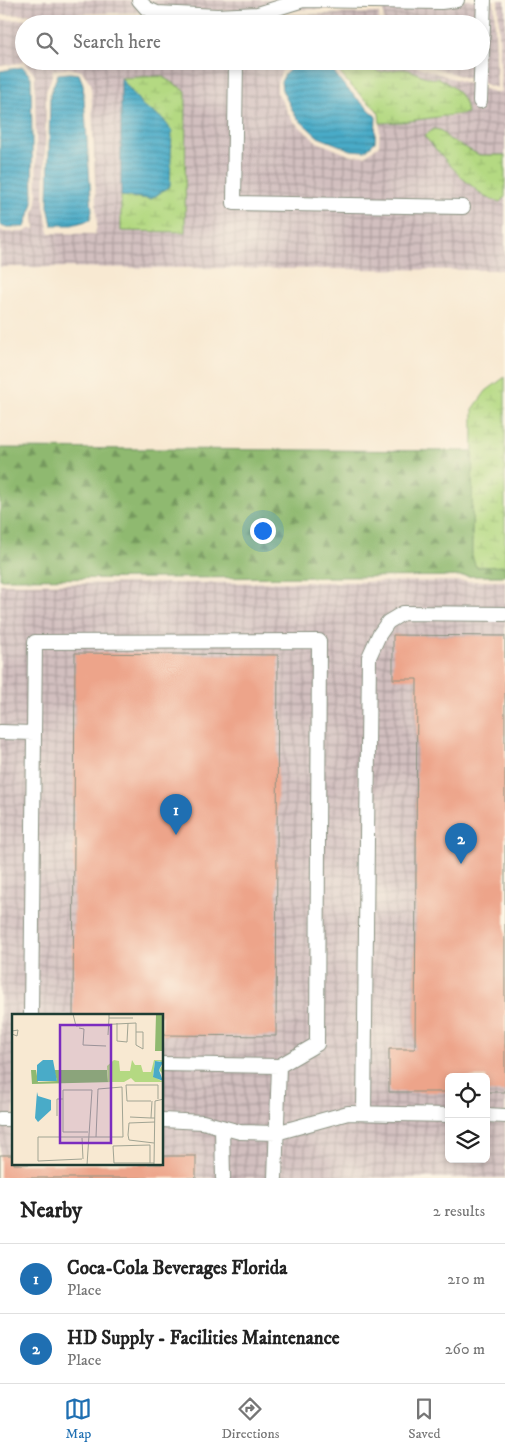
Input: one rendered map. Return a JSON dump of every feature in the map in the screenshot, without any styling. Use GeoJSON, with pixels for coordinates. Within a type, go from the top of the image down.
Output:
{"type":"FeatureCollection","features":[{"type":"Feature","properties":{"kind":"street"},"geometry":{"type":"LineString","coordinates":[[139,0],[146,8],[157,13],[192,15]]}},
{"type":"Feature","properties":{"kind":"street"},"geometry":{"type":"LineString","coordinates":[[238,15],[258,14],[303,0],[441,2],[457,0]]}},
{"type":"Feature","properties":{"kind":"street"},"geometry":{"type":"LineString","coordinates":[[483,15],[484,0]]}},
{"type":"Feature","properties":{"kind":"street"},"geometry":{"type":"LineString","coordinates":[[236,70],[234,203],[463,207]]}},
{"type":"Feature","properties":{"kind":"street"},"geometry":{"type":"LineString","coordinates":[[480,101],[481,70]]}},
{"type":"Feature","properties":{"kind":"street"},"geometry":{"type":"LineString","coordinates":[[364,1113],[370,657],[379,635],[388,622],[403,613],[505,614]]}},
{"type":"Feature","properties":{"kind":"street"},"geometry":{"type":"LineString","coordinates":[[31,1014],[35,642],[319,641],[317,1044],[279,1066],[164,1064]]}},
{"type":"Feature","properties":{"kind":"street"},"geometry":{"type":"LineString","coordinates":[[0,732],[34,733]]}},
{"type":"Feature","properties":{"kind":"street"},"geometry":{"type":"LineString","coordinates":[[275,1178],[279,1066]]}},
{"type":"Feature","properties":{"kind":"street"},"geometry":{"type":"LineString","coordinates":[[164,1120],[203,1122],[240,1132],[276,1130],[348,1113],[445,1115]]}},
{"type":"Feature","properties":{"kind":"street"},"geometry":{"type":"LineString","coordinates":[[490,1115],[505,1116]]}},
{"type":"Feature","properties":{"kind":"street"},"geometry":{"type":"LineString","coordinates":[[222,1127],[223,1178]]}},
{"type":"Feature","properties":{"kind":"shaded area"},"geometry":{"type":"Polygon","coordinates":[[[0,0],[494,0],[497,88],[442,70],[490,70],[490,15],[383,15],[383,8],[0,15],[0,0]]]}},
{"type":"Feature","properties":{"kind":"shaded area"},"geometry":{"type":"Polygon","coordinates":[[[498,0],[505,0],[505,155],[479,155],[449,139],[440,130],[460,176],[485,197],[500,202],[505,197],[505,270],[0,267],[0,230],[4,232],[25,232],[29,229],[35,229],[34,214],[37,203],[35,75],[31,70],[53,70],[46,92],[44,206],[49,233],[95,234],[97,225],[91,84],[82,71],[78,70],[282,70],[277,83],[277,92],[292,120],[317,142],[349,155],[365,156],[379,145],[380,123],[456,116],[467,113],[431,80],[405,70],[427,70],[497,93],[501,91],[498,0]]]}},
{"type":"Feature","properties":{"kind":"shaded area"},"geometry":{"type":"Polygon","coordinates":[[[379,13],[379,15],[271,15],[379,13]]]}},
{"type":"Feature","properties":{"kind":"shaded area"},"geometry":{"type":"Polygon","coordinates":[[[0,20],[15,20],[15,64],[0,66],[0,20]]]}},
{"type":"Feature","properties":{"kind":"shaded area"},"geometry":{"type":"Polygon","coordinates":[[[376,70],[398,70],[391,72],[378,72],[376,70]]]}},
{"type":"Feature","properties":{"kind":"shaded area"},"geometry":{"type":"Polygon","coordinates":[[[505,581],[505,1178],[0,1178],[0,584],[505,581]]]}},
{"type":"Feature","properties":{"kind":"green space"},"geometry":{"type":"Polygon","coordinates":[[[338,70],[376,70],[378,72],[407,70],[429,78],[439,78],[458,92],[464,101],[467,113],[402,122],[380,123],[379,114],[376,109],[338,70]]]}},
{"type":"Feature","properties":{"kind":"green space"},"geometry":{"type":"Polygon","coordinates":[[[161,76],[186,91],[185,232],[121,231],[121,196],[151,199],[162,119],[143,106],[121,78],[161,76]]]}},
{"type":"Feature","properties":{"kind":"green space"},"geometry":{"type":"Polygon","coordinates":[[[434,129],[440,130],[449,139],[479,155],[505,155],[505,197],[500,202],[485,197],[460,176],[424,136],[434,129]]]}},
{"type":"Feature","properties":{"kind":"green space"},"geometry":{"type":"Polygon","coordinates":[[[505,377],[505,566],[476,567],[472,556],[473,409],[486,391],[505,377]]]}},
{"type":"Feature","properties":{"kind":"green space"},"geometry":{"type":"Polygon","coordinates":[[[0,448],[473,451],[472,556],[476,567],[505,566],[505,576],[0,579],[0,448]]]}},
{"type":"Feature","properties":{"kind":"water"},"geometry":{"type":"Polygon","coordinates":[[[15,68],[15,70],[25,70],[31,77],[33,203],[25,227],[4,227],[0,225],[0,71],[15,68]]]}},
{"type":"Feature","properties":{"kind":"water"},"geometry":{"type":"Polygon","coordinates":[[[289,70],[334,70],[341,82],[376,117],[375,142],[365,151],[351,150],[318,137],[296,117],[282,90],[281,82],[289,70]]]}},
{"type":"Feature","properties":{"kind":"water"},"geometry":{"type":"Polygon","coordinates":[[[58,74],[79,74],[83,84],[92,211],[90,220],[72,225],[52,225],[48,206],[50,94],[58,74]]]}},
{"type":"Feature","properties":{"kind":"water"},"geometry":{"type":"Polygon","coordinates":[[[121,78],[143,106],[163,119],[172,131],[170,186],[151,199],[121,196],[121,78]]]}},
{"type":"Feature","properties":{"kind":"building"},"geometry":{"type":"Polygon","coordinates":[[[393,635],[505,636],[505,1092],[490,1092],[490,1073],[445,1073],[445,1092],[389,1092],[389,1049],[415,1049],[417,679],[393,679],[393,635]]]}},
{"type":"Feature","properties":{"kind":"building"},"geometry":{"type":"Polygon","coordinates":[[[75,653],[278,655],[276,1036],[164,1035],[164,1014],[73,1014],[75,653]]]}},
{"type":"Feature","properties":{"kind":"building"},"geometry":{"type":"Polygon","coordinates":[[[0,1155],[12,1155],[12,1166],[164,1166],[164,1156],[196,1156],[196,1178],[0,1178],[0,1155]]]}},
{"type":"Feature","properties":{"kind":"place","name":"Coca-Cola Beverages Florida"},"geometry":{"type":"Point","coordinates":[176,835]}},
{"type":"Feature","properties":{"kind":"place","name":"HD Supply - Facilities Maintenance"},"geometry":{"type":"Point","coordinates":[461,864]}}]}
